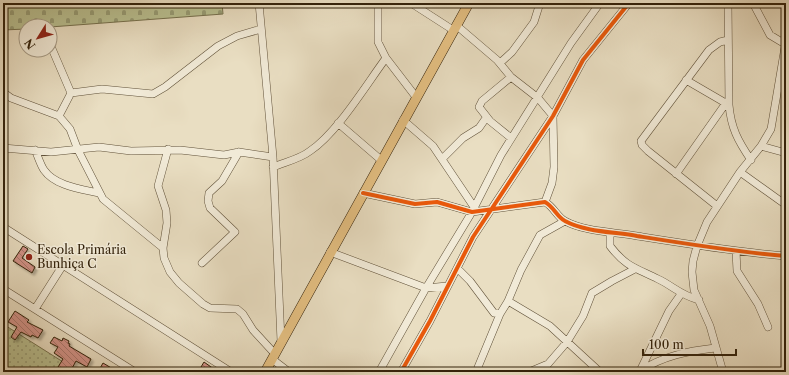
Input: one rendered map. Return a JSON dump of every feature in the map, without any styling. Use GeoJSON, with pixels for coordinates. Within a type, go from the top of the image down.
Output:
{"type":"FeatureCollection","features":[{"type":"Feature","properties":{"kind":"main road"},"geometry":{"type":"LineString","coordinates":[[265,372],[469,3]]}},
{"type":"Feature","properties":{"kind":"street"},"geometry":{"type":"LineString","coordinates":[[378,3],[378,42],[386,58],[416,98]]}},
{"type":"Feature","properties":{"kind":"street"},"geometry":{"type":"LineString","coordinates":[[411,3],[454,28],[500,63],[511,77],[538,98],[553,116],[554,167],[552,183],[546,202]]}},
{"type":"Feature","properties":{"kind":"street"},"geometry":{"type":"LineString","coordinates":[[500,63],[512,52],[534,22],[540,3]]}},
{"type":"Feature","properties":{"kind":"street"},"geometry":{"type":"LineString","coordinates":[[401,372],[430,321],[473,237],[490,209],[553,116],[583,60],[629,3]]}},
{"type":"Feature","properties":{"kind":"street"},"geometry":{"type":"LineString","coordinates":[[728,3],[727,104],[730,122],[737,139],[751,160]]}},
{"type":"Feature","properties":{"kind":"street"},"geometry":{"type":"LineString","coordinates":[[723,372],[710,326],[694,290],[692,272],[697,246],[702,231],[740,172],[751,160],[771,129],[774,104],[784,67],[786,43],[770,35],[753,3]]}},
{"type":"Feature","properties":{"kind":"street"},"geometry":{"type":"LineString","coordinates":[[260,4],[274,167],[281,341]]}},
{"type":"Feature","properties":{"kind":"street"},"geometry":{"type":"LineString","coordinates":[[379,372],[426,288],[473,209],[511,138],[538,98],[596,4]]}},
{"type":"Feature","properties":{"kind":"street"},"geometry":{"type":"LineString","coordinates":[[71,93],[102,89],[153,94],[164,88],[218,46],[236,36],[261,29]]}},
{"type":"Feature","properties":{"kind":"street"},"geometry":{"type":"LineString","coordinates":[[717,206],[642,145],[641,141],[709,50],[720,42],[728,40]]}},
{"type":"Feature","properties":{"kind":"street"},"geometry":{"type":"LineString","coordinates":[[56,58],[71,93]]}},
{"type":"Feature","properties":{"kind":"street"},"geometry":{"type":"LineString","coordinates":[[274,167],[310,152],[338,123],[386,58]]}},
{"type":"Feature","properties":{"kind":"street"},"geometry":{"type":"LineString","coordinates":[[511,77],[478,106],[486,118],[511,138]]}},
{"type":"Feature","properties":{"kind":"street"},"geometry":{"type":"LineString","coordinates":[[686,80],[727,104]]}},
{"type":"Feature","properties":{"kind":"street"},"geometry":{"type":"LineString","coordinates":[[3,92],[11,98],[59,116],[70,129],[78,150],[99,193],[111,206],[164,248]]}},
{"type":"Feature","properties":{"kind":"street"},"geometry":{"type":"LineString","coordinates":[[59,116],[71,93]]}},
{"type":"Feature","properties":{"kind":"street"},"geometry":{"type":"LineString","coordinates":[[676,174],[727,104]]}},
{"type":"Feature","properties":{"kind":"street"},"geometry":{"type":"LineString","coordinates":[[442,159],[463,138],[479,128],[486,118]]}},
{"type":"Feature","properties":{"kind":"street"},"geometry":{"type":"LineString","coordinates":[[403,120],[426,139],[442,159],[473,209]]}},
{"type":"Feature","properties":{"kind":"street"},"geometry":{"type":"LineString","coordinates":[[338,123],[381,160]]}},
{"type":"Feature","properties":{"kind":"street"},"geometry":{"type":"LineString","coordinates":[[761,146],[786,153]]}},
{"type":"Feature","properties":{"kind":"street"},"geometry":{"type":"LineString","coordinates":[[3,148],[52,152],[99,147],[131,151],[168,150],[224,155],[239,152],[273,157]]}},
{"type":"Feature","properties":{"kind":"street"},"geometry":{"type":"LineString","coordinates":[[35,150],[44,170],[52,178],[68,185],[99,193]]}},
{"type":"Feature","properties":{"kind":"street"},"geometry":{"type":"LineString","coordinates":[[168,150],[158,186],[166,210],[167,223],[164,258],[167,265],[179,284],[195,298],[210,308],[236,309],[243,314],[273,357],[289,372]]}},
{"type":"Feature","properties":{"kind":"street"},"geometry":{"type":"LineString","coordinates":[[202,263],[235,232],[210,208],[208,196],[211,190],[222,181],[239,152]]}},
{"type":"Feature","properties":{"kind":"street"},"geometry":{"type":"LineString","coordinates":[[740,172],[786,205]]}},
{"type":"Feature","properties":{"kind":"street"},"geometry":{"type":"LineString","coordinates":[[363,193],[415,204],[437,202],[473,209],[490,209],[546,202],[565,221],[610,233],[635,235],[697,246],[786,256]]}},
{"type":"Feature","properties":{"kind":"street"},"geometry":{"type":"LineString","coordinates":[[476,372],[500,314],[508,301],[521,270],[540,235],[565,221]]}},
{"type":"Feature","properties":{"kind":"street"},"geometry":{"type":"LineString","coordinates":[[3,226],[231,372]]}},
{"type":"Feature","properties":{"kind":"street"},"geometry":{"type":"LineString","coordinates":[[610,233],[610,246],[635,269],[659,279],[681,294],[699,300]]}},
{"type":"Feature","properties":{"kind":"street"},"geometry":{"type":"LineString","coordinates":[[736,251],[737,271],[758,304],[768,327]]}},
{"type":"Feature","properties":{"kind":"street"},"geometry":{"type":"LineString","coordinates":[[330,252],[426,288],[447,286]]}},
{"type":"Feature","properties":{"kind":"street"},"geometry":{"type":"LineString","coordinates":[[35,309],[63,265]]}},
{"type":"Feature","properties":{"kind":"street"},"geometry":{"type":"LineString","coordinates":[[457,268],[470,281],[494,313],[500,314]]}},
{"type":"Feature","properties":{"kind":"street"},"geometry":{"type":"LineString","coordinates":[[529,372],[548,364],[567,342],[584,316],[592,293],[602,286],[635,269]]}},
{"type":"Feature","properties":{"kind":"street"},"geometry":{"type":"LineString","coordinates":[[3,289],[135,372]]}},
{"type":"Feature","properties":{"kind":"street"},"geometry":{"type":"LineString","coordinates":[[640,371],[669,311],[681,294]]}},
{"type":"Feature","properties":{"kind":"street"},"geometry":{"type":"LineString","coordinates":[[508,301],[550,326],[600,372]]}},
{"type":"Feature","properties":{"kind":"street"},"geometry":{"type":"LineString","coordinates":[[640,371],[666,358],[693,350],[715,348]]}},
{"type":"Feature","properties":{"kind":"green space"},"geometry":{"type":"Polygon","coordinates":[[[3,3],[222,3],[223,14],[58,26],[58,18],[18,18],[18,29],[3,30],[3,3]]]}},
{"type":"Feature","properties":{"kind":"green space"},"geometry":{"type":"Polygon","coordinates":[[[3,324],[79,372],[3,372],[3,324]]]}},
{"type":"Feature","properties":{"kind":"building"},"geometry":{"type":"Polygon","coordinates":[[[23,246],[28,249],[22,258],[35,267],[32,273],[13,261],[23,246]]]}},
{"type":"Feature","properties":{"kind":"building"},"geometry":{"type":"Polygon","coordinates":[[[15,311],[29,320],[27,322],[43,330],[38,338],[32,335],[31,337],[21,332],[15,340],[11,337],[17,327],[8,322],[15,311]]]}},
{"type":"Feature","properties":{"kind":"building"},"geometry":{"type":"Polygon","coordinates":[[[54,337],[62,341],[63,338],[69,341],[69,346],[91,359],[87,367],[76,361],[70,372],[63,372],[64,370],[58,367],[63,359],[54,353],[58,347],[50,343],[54,337]]]}},
{"type":"Feature","properties":{"kind":"building"},"geometry":{"type":"Polygon","coordinates":[[[204,362],[218,372],[198,372],[204,362]]]}},
{"type":"Feature","properties":{"kind":"building"},"geometry":{"type":"Polygon","coordinates":[[[103,363],[118,372],[98,372],[103,363]]]}},
{"type":"Feature","properties":{"kind":"cycle path"},"geometry":{"type":"LineString","coordinates":[[401,372],[430,321],[473,237],[553,116],[583,60],[629,3]]}},
{"type":"Feature","properties":{"kind":"cycle path"},"geometry":{"type":"LineString","coordinates":[[363,193],[415,204],[437,202],[472,212],[545,202],[565,221],[591,230],[730,250],[786,256]]}},
{"type":"Feature","properties":{"kind":"place","name":"Escola Primária Bunhiça C"},"geometry":{"type":"Point","coordinates":[29,257]}}]}
